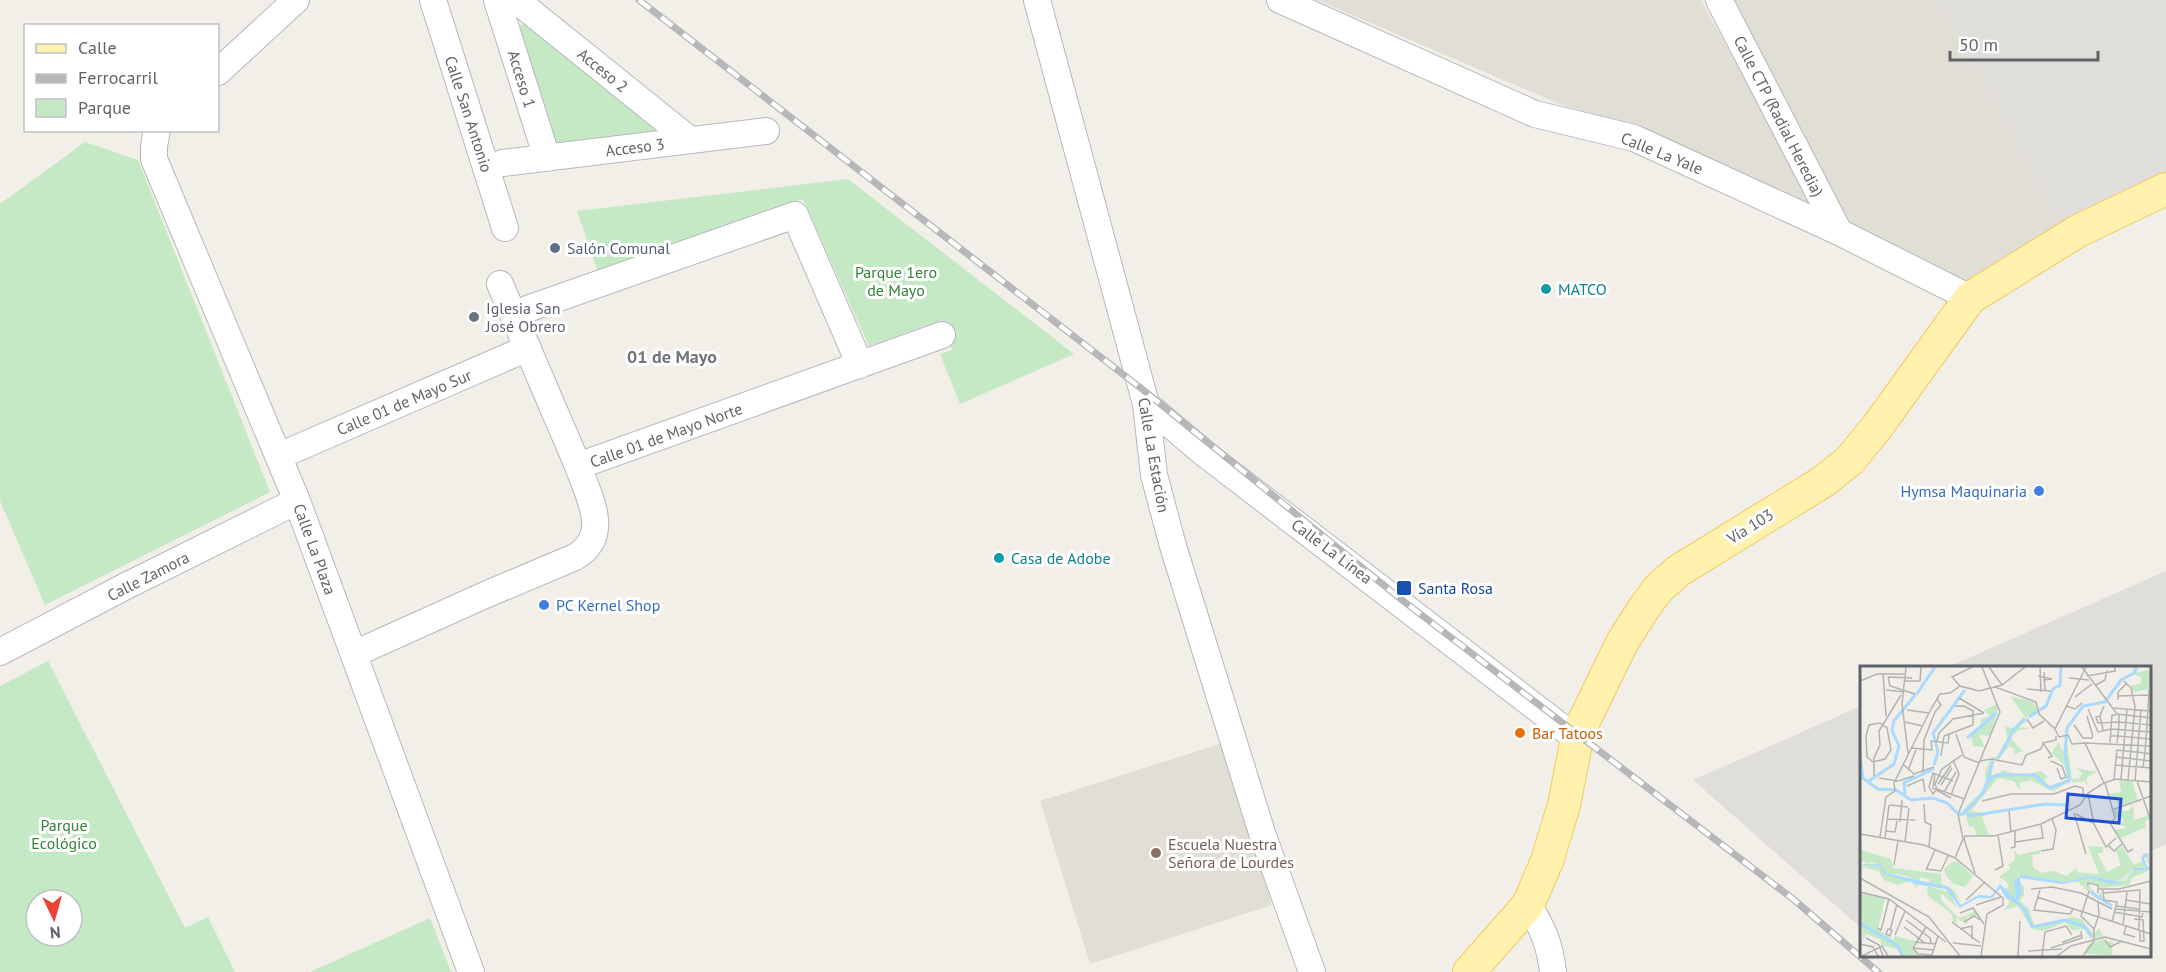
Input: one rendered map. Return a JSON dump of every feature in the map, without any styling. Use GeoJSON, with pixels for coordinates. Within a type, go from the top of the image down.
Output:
{"type":"FeatureCollection","features":[{"type":"Feature","properties":{"kind":"main road","name":"Vía 103"},"geometry":{"type":"LineString","coordinates":[[1469,972],[1528,905],[1546,861],[1564,805],[1577,739],[1623,641],[1658,589],[1678,571],[1824,481],[1850,459],[1877,427],[1970,298],[2078,231],[2166,189]]}},
{"type":"Feature","properties":{"kind":"street"},"geometry":{"type":"LineString","coordinates":[[219,71],[296,0]]}},
{"type":"Feature","properties":{"kind":"street","name":"Calle San Antonio"},"geometry":{"type":"LineString","coordinates":[[433,0],[505,228]]}},
{"type":"Feature","properties":{"kind":"street","name":"Acceso 1"},"geometry":{"type":"LineString","coordinates":[[497,0],[546,158]]}},
{"type":"Feature","properties":{"kind":"street","name":"Calle La Estación"},"geometry":{"type":"LineString","coordinates":[[1037,0],[1146,405],[1154,475],[1173,546],[1262,833],[1312,972]]}},
{"type":"Feature","properties":{"kind":"street","name":"Calle La Yale"},"geometry":{"type":"LineString","coordinates":[[1280,0],[1535,114],[1634,138],[1839,232],[1970,298]]}},
{"type":"Feature","properties":{"kind":"street","name":"Calle CTP (Radial Heredia)"},"geometry":{"type":"LineString","coordinates":[[1719,0],[1839,232]]}},
{"type":"Feature","properties":{"kind":"street"},"geometry":{"type":"LineString","coordinates":[[507,31],[508,25],[524,6]]}},
{"type":"Feature","properties":{"kind":"street","name":"Acceso 2"},"geometry":{"type":"LineString","coordinates":[[524,6],[690,140]]}},
{"type":"Feature","properties":{"kind":"street","name":"Acceso 3"},"geometry":{"type":"LineString","coordinates":[[503,163],[766,130]]}},
{"type":"Feature","properties":{"kind":"street","name":"Calle La Plaza"},"geometry":{"type":"LineString","coordinates":[[157,132],[154,159],[297,501],[471,972]]}},
{"type":"Feature","properties":{"kind":"street"},"geometry":{"type":"LineString","coordinates":[[513,314],[795,215],[860,365]]}},
{"type":"Feature","properties":{"kind":"street"},"geometry":{"type":"LineString","coordinates":[[500,284],[578,466]]}},
{"type":"Feature","properties":{"kind":"street","name":"Calle 01 de Mayo Norte"},"geometry":{"type":"LineString","coordinates":[[354,654],[485,594],[575,557],[586,550],[596,530],[596,517],[578,466],[942,335]]}},
{"type":"Feature","properties":{"kind":"street","name":"Calle 01 de Mayo Sur"},"geometry":{"type":"LineString","coordinates":[[279,456],[528,348]]}},
{"type":"Feature","properties":{"kind":"street","name":"Calle La Línea"},"geometry":{"type":"LineString","coordinates":[[1146,405],[1205,454],[1577,739]]}},
{"type":"Feature","properties":{"kind":"street"},"geometry":{"type":"LineString","coordinates":[[1154,475],[1163,456],[1171,448],[1187,446],[1205,454]]}},
{"type":"Feature","properties":{"kind":"street","name":"Calle Zamora"},"geometry":{"type":"LineString","coordinates":[[0,652],[297,501]]}},
{"type":"Feature","properties":{"kind":"street"},"geometry":{"type":"LineString","coordinates":[[1528,905],[1541,925],[1551,949],[1553,972]]}},
{"type":"Feature","properties":{"kind":"shaded area"},"geometry":{"type":"Polygon","coordinates":[[[1317,0],[1701,0],[1819,214],[1646,128],[1564,106],[1317,0]]]}},
{"type":"Feature","properties":{"kind":"shaded area"},"geometry":{"type":"Polygon","coordinates":[[[1730,0],[1937,0],[2060,223],[1962,284],[1853,232],[1730,0]]]}},
{"type":"Feature","properties":{"kind":"shaded area"},"geometry":{"type":"Polygon","coordinates":[[[1937,0],[2166,0],[2166,173],[2060,223],[1937,0]]]}},
{"type":"Feature","properties":{"kind":"shaded area"},"geometry":{"type":"Polygon","coordinates":[[[2166,571],[2166,844],[2151,852],[2151,666],[1950,666],[2166,571]]]}},
{"type":"Feature","properties":{"kind":"shaded area"},"geometry":{"type":"Polygon","coordinates":[[[1860,706],[1860,927],[1693,780],[1860,706]]]}},
{"type":"Feature","properties":{"kind":"shaded area","name":"Escuela Nuestra Señora de Lourdes"},"geometry":{"type":"Polygon","coordinates":[[[1223,743],[1272,905],[1090,964],[1040,801],[1223,743]]]}},
{"type":"Feature","properties":{"kind":"green space"},"geometry":{"type":"Polygon","coordinates":[[[530,20],[666,134],[553,149],[514,28],[530,20]]]}},
{"type":"Feature","properties":{"kind":"green space"},"geometry":{"type":"Polygon","coordinates":[[[85,142],[138,160],[270,492],[45,605],[0,501],[0,204],[85,142]]]}},
{"type":"Feature","properties":{"kind":"green space","name":"Parque 1ero de Mayo"},"geometry":{"type":"Polygon","coordinates":[[[848,179],[1074,354],[960,404],[940,354],[952,350],[942,320],[869,346],[803,199],[598,272],[577,211],[848,179]]]}},
{"type":"Feature","properties":{"kind":"green space","name":"Parque Ecológico"},"geometry":{"type":"Polygon","coordinates":[[[48,661],[185,928],[208,917],[235,972],[0,972],[0,686],[48,661]]]}},
{"type":"Feature","properties":{"kind":"green space"},"geometry":{"type":"Polygon","coordinates":[[[430,918],[451,972],[310,972],[430,918]]]}},
{"type":"Feature","properties":{"kind":"railway"},"geometry":{"type":"LineString","coordinates":[[639,0],[1142,389],[1402,600],[1793,899],[1860,957]]}},
{"type":"Feature","properties":{"kind":"railway"},"geometry":{"type":"LineString","coordinates":[[1861,957],[1878,972]]}},
{"type":"Feature","properties":{"kind":"place","name":"Salón Comunal"},"geometry":{"type":"Point","coordinates":[555,248]}},
{"type":"Feature","properties":{"kind":"place","name":"MATCO"},"geometry":{"type":"Point","coordinates":[1546,289]}},
{"type":"Feature","properties":{"kind":"place","name":"Iglesia San José Obrero"},"geometry":{"type":"Point","coordinates":[474,317]}},
{"type":"Feature","properties":{"kind":"place","name":"Hymsa Maquinaria"},"geometry":{"type":"Point","coordinates":[2039,491]}},
{"type":"Feature","properties":{"kind":"place","name":"Casa de Adobe"},"geometry":{"type":"Point","coordinates":[999,558]}},
{"type":"Feature","properties":{"kind":"place","name":"Santa Rosa"},"geometry":{"type":"Point","coordinates":[1404,588]}},
{"type":"Feature","properties":{"kind":"place","name":"PC Kernel Shop"},"geometry":{"type":"Point","coordinates":[544,605]}},
{"type":"Feature","properties":{"kind":"place","name":"Bar Tatoos"},"geometry":{"type":"Point","coordinates":[1520,733]}},
{"type":"Feature","properties":{"kind":"place","name":"Escuela Nuestra Señora de Lourdes"},"geometry":{"type":"Point","coordinates":[1156,853]}},
{"type":"Feature","properties":{"kind":"district","name":"01 de Mayo"},"geometry":{"type":"Point","coordinates":[672,357]}}]}
